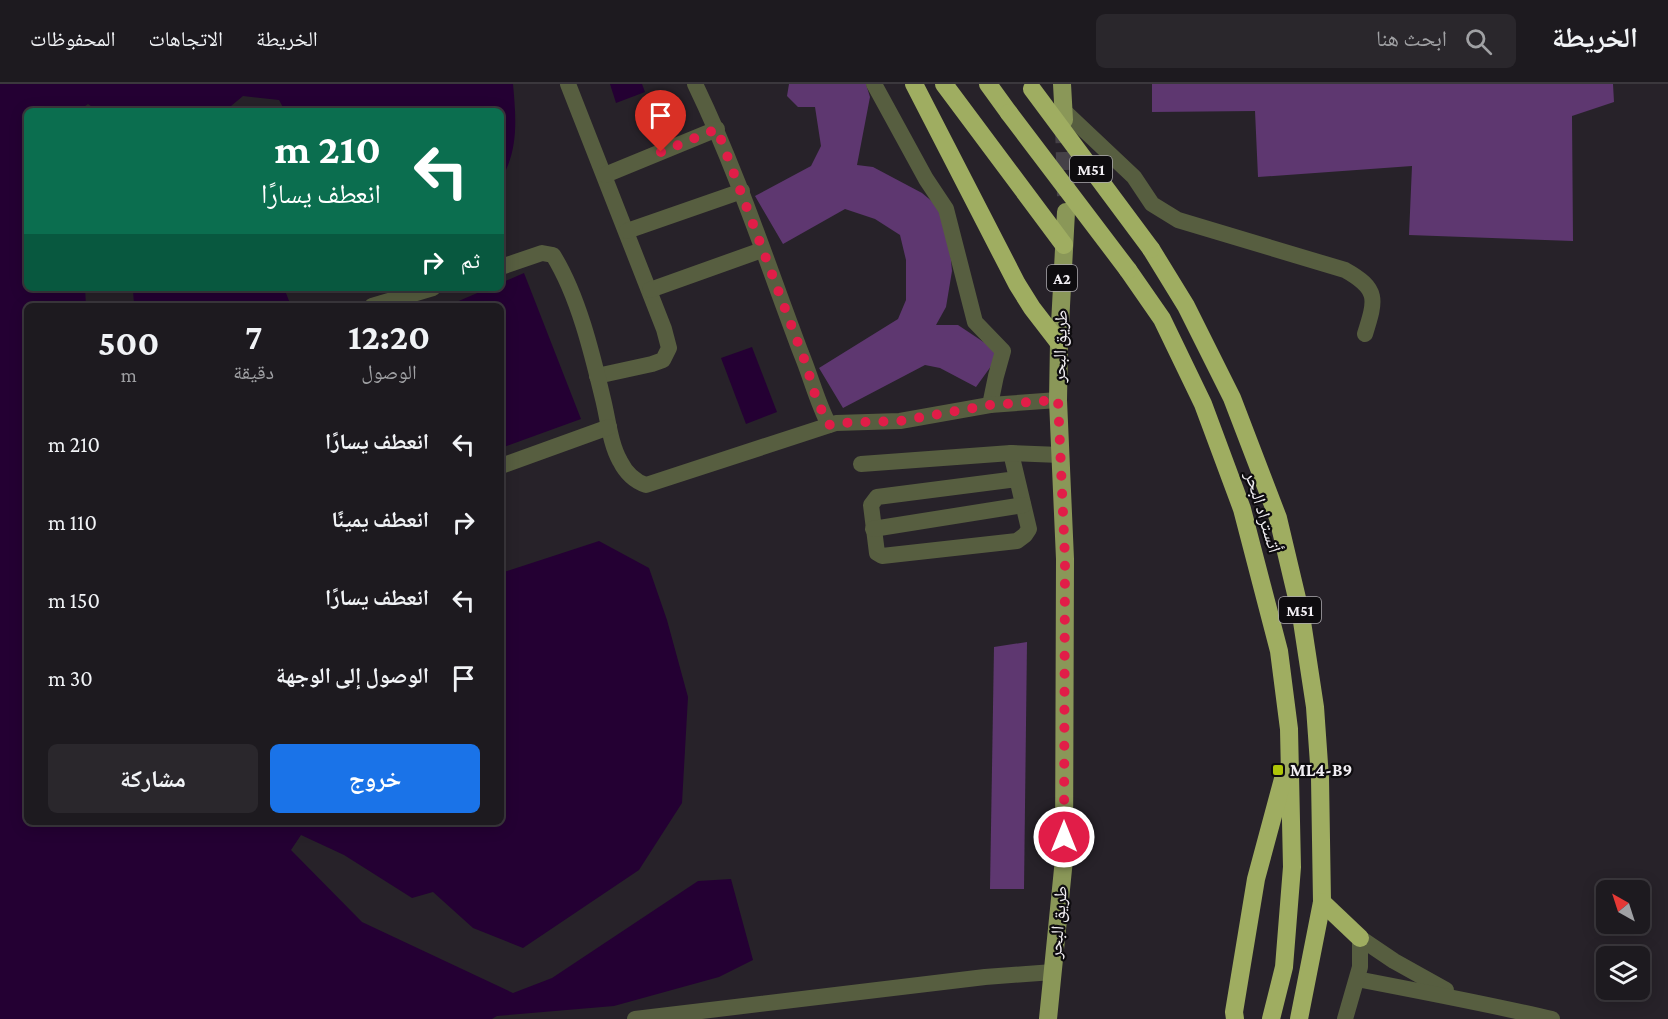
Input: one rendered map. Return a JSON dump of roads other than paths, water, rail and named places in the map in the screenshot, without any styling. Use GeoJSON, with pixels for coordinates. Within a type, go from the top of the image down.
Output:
{"type":"FeatureCollection","features":[{"type":"Feature","properties":{"kind":"highway"},"geometry":{"type":"LineString","coordinates":[[914,84],[1017,284],[1059,343]]}},
{"type":"Feature","properties":{"kind":"highway"},"geometry":{"type":"LineString","coordinates":[[944,84],[1064,245]]}},
{"type":"Feature","properties":{"kind":"highway","name":"أتستراد البحر"},"geometry":{"type":"LineString","coordinates":[[988,84],[1128,270],[1162,319],[1203,404],[1242,508],[1279,651],[1289,729],[1292,867],[1284,967],[1274,1010]]}},
{"type":"Feature","properties":{"kind":"highway","name":"أتستراد البحر"},"geometry":{"type":"LineString","coordinates":[[1030,87],[1151,249],[1186,306],[1232,398],[1278,518],[1301,615],[1315,707],[1320,778],[1323,902],[1299,1019]]}},
{"type":"Feature","properties":{"kind":"highway"},"geometry":{"type":"LineString","coordinates":[[1235,1019],[1234,1012],[1257,879],[1289,753]]}},
{"type":"Feature","properties":{"kind":"highway"},"geometry":{"type":"LineString","coordinates":[[1323,902],[1360,938]]}},
{"type":"Feature","properties":{"kind":"main road"},"geometry":{"type":"LineString","coordinates":[[1062,84],[1064,115]]}},
{"type":"Feature","properties":{"kind":"main road","name":"طريق البحر"},"geometry":{"type":"LineString","coordinates":[[1048,1019],[1064,859],[1065,558],[1058,400],[1066,213]]}},
{"type":"Feature","properties":{"kind":"street"},"geometry":{"type":"LineString","coordinates":[[568,84],[650,290],[669,348],[663,360],[597,376]]}},
{"type":"Feature","properties":{"kind":"street"},"geometry":{"type":"LineString","coordinates":[[695,84],[717,129],[742,191],[806,364],[817,401],[829,425]]}},
{"type":"Feature","properties":{"kind":"street"},"geometry":{"type":"LineString","coordinates":[[874,84],[926,179],[946,208],[975,322],[1004,351],[990,405]]}},
{"type":"Feature","properties":{"kind":"street"},"geometry":{"type":"LineString","coordinates":[[1064,115],[1134,177],[1152,204],[1178,220],[1335,266],[1364,281],[1371,294],[1374,307],[1365,334]]}},
{"type":"Feature","properties":{"kind":"street"},"geometry":{"type":"LineString","coordinates":[[605,175],[717,129]]}},
{"type":"Feature","properties":{"kind":"street"},"geometry":{"type":"LineString","coordinates":[[627,231],[742,191]]}},
{"type":"Feature","properties":{"kind":"street"},"geometry":{"type":"LineString","coordinates":[[650,290],[762,250]]}},
{"type":"Feature","properties":{"kind":"street"},"geometry":{"type":"LineString","coordinates":[[504,266],[542,253],[553,255],[562,269],[590,348],[620,462],[636,482],[646,485],[836,423],[900,421],[990,405],[1058,400]]}},
{"type":"Feature","properties":{"kind":"street"},"geometry":{"type":"LineString","coordinates":[[382,303],[423,291]]}},
{"type":"Feature","properties":{"kind":"street"},"geometry":{"type":"LineString","coordinates":[[504,465],[609,427]]}},
{"type":"Feature","properties":{"kind":"street"},"geometry":{"type":"LineString","coordinates":[[861,464],[1011,453],[1060,455]]}},
{"type":"Feature","properties":{"kind":"street"},"geometry":{"type":"LineString","coordinates":[[1011,453],[1017,478],[1023,505],[1029,529],[1017,541],[882,556],[877,553],[871,505],[877,497],[1017,478]]}},
{"type":"Feature","properties":{"kind":"street"},"geometry":{"type":"LineString","coordinates":[[873,529],[1023,505]]}},
{"type":"Feature","properties":{"kind":"street"},"geometry":{"type":"LineString","coordinates":[[1345,1019],[1357,980],[1360,938]]}},
{"type":"Feature","properties":{"kind":"street"},"geometry":{"type":"LineString","coordinates":[[1360,938],[1431,982],[1469,1000]]}},
{"type":"Feature","properties":{"kind":"street"},"geometry":{"type":"LineString","coordinates":[[635,1019],[1053,972]]}},
{"type":"Feature","properties":{"kind":"street"},"geometry":{"type":"LineString","coordinates":[[1357,980],[1469,1000],[1499,1009],[1552,1019]]}},
{"type":"Feature","properties":{"kind":"tunnel"},"geometry":{"type":"LineString","coordinates":[[1064,125],[1066,196]]}},
{"type":"Feature","properties":{"kind":"place","name":"ML4-B9"},"geometry":{"type":"Point","coordinates":[1278,770]}}]}
